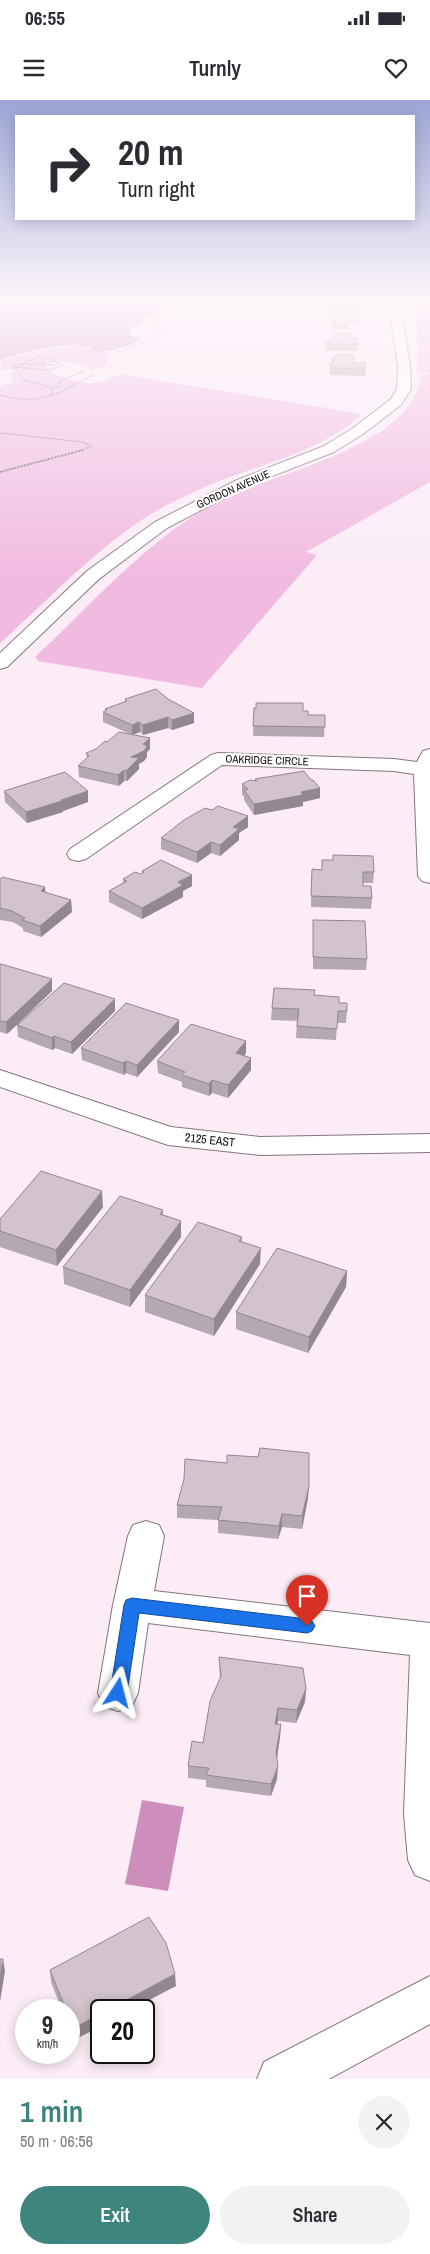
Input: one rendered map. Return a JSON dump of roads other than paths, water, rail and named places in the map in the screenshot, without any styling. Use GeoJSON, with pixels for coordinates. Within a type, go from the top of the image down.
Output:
{"type":"FeatureCollection","features":[{"type":"Feature","properties":{"kind":"main road","name":"GORDON AVENUE"},"geometry":{"type":"LineString","coordinates":[[0,663],[93,575],[162,524],[242,483],[328,449],[358,431],[389,408],[401,394]]}},
{"type":"Feature","properties":{"kind":"main road","name":"OAKRIDGE CIRCLE"},"geometry":{"type":"LineString","coordinates":[[78,854],[218,759],[394,765],[427,762]]}},
{"type":"Feature","properties":{"kind":"main road"},"geometry":{"type":"LineString","coordinates":[[427,762],[430,876]]}},
{"type":"Feature","properties":{"kind":"main road","name":"2125 EAST"},"geometry":{"type":"LineString","coordinates":[[0,1078],[168,1136],[260,1146],[430,1143]]}},
{"type":"Feature","properties":{"kind":"main road"},"geometry":{"type":"LineString","coordinates":[[118,1693],[132,1605],[146,1536]]}},
{"type":"Feature","properties":{"kind":"main road"},"geometry":{"type":"LineString","coordinates":[[132,1605],[430,1640]]}},
{"type":"Feature","properties":{"kind":"main road"},"geometry":{"type":"LineString","coordinates":[[430,1673],[425,1814],[430,1860]]}},
{"type":"Feature","properties":{"kind":"main road"},"geometry":{"type":"LineString","coordinates":[[281,2079],[430,1999]]}}]}
